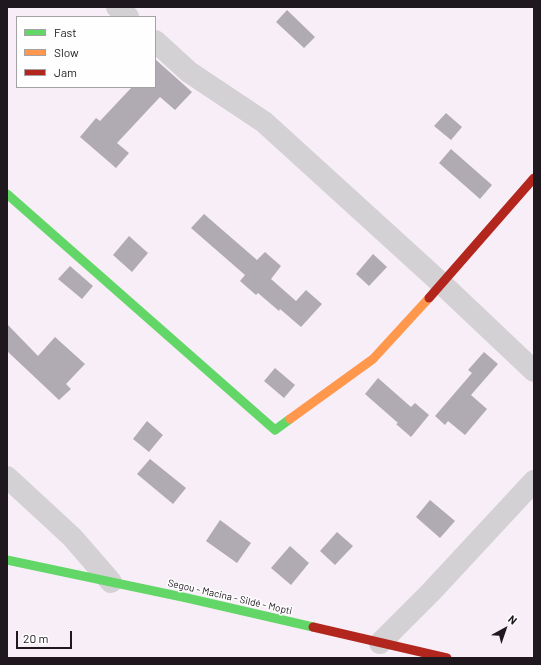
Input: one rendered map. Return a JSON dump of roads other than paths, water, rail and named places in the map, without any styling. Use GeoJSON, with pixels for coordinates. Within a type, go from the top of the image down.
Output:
{"type":"FeatureCollection","features":[{"type":"Feature","properties":{"kind":"street"},"geometry":{"type":"LineString","coordinates":[[117,7],[127,16]]}},
{"type":"Feature","properties":{"kind":"street"},"geometry":{"type":"LineString","coordinates":[[156,43],[190,72],[264,122],[442,284],[534,371]]}},
{"type":"Feature","properties":{"kind":"street"},"geometry":{"type":"LineString","coordinates":[[7,194],[275,430],[373,359],[442,284],[534,178]]}},
{"type":"Feature","properties":{"kind":"street"},"geometry":{"type":"LineString","coordinates":[[7,477],[72,537],[111,582]]}},
{"type":"Feature","properties":{"kind":"street"},"geometry":{"type":"LineString","coordinates":[[380,643],[431,592],[534,481]]}},
{"type":"Feature","properties":{"kind":"street","name":"Segou - Macina - Sildé - Mopti"},"geometry":{"type":"LineString","coordinates":[[7,560],[187,598],[447,658]]}}]}
